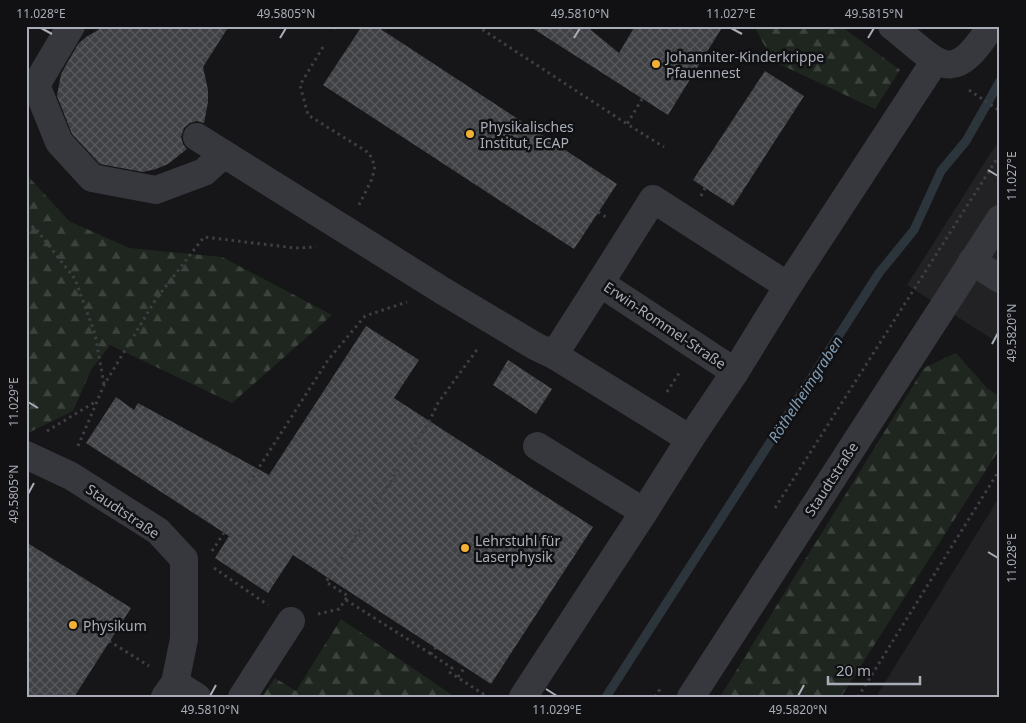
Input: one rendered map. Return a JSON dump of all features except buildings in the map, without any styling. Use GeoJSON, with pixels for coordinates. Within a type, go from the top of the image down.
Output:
{"type":"FeatureCollection","features":[{"type":"Feature","properties":{"kind":"street"},"geometry":{"type":"LineString","coordinates":[[892,26],[947,62]]}},
{"type":"Feature","properties":{"kind":"street","name":"Erwin-Rommel-Straße"},"geometry":{"type":"LineString","coordinates":[[788,286],[653,199],[600,283],[735,372],[788,286],[947,62],[969,57],[991,26]]}},
{"type":"Feature","properties":{"kind":"street"},"geometry":{"type":"LineString","coordinates":[[66,34],[36,84],[59,142],[92,178],[156,190],[204,172],[224,154]]}},
{"type":"Feature","properties":{"kind":"street"},"geometry":{"type":"LineString","coordinates":[[197,137],[443,290],[690,439]]}},
{"type":"Feature","properties":{"kind":"street","name":"Staudtstraße"},"geometry":{"type":"LineString","coordinates":[[691,697],[1000,219]]}},
{"type":"Feature","properties":{"kind":"street"},"geometry":{"type":"LineString","coordinates":[[972,261],[1000,279]]}},
{"type":"Feature","properties":{"kind":"street"},"geometry":{"type":"LineString","coordinates":[[554,356],[600,283]]}},
{"type":"Feature","properties":{"kind":"street"},"geometry":{"type":"LineString","coordinates":[[523,697],[735,372]]}},
{"type":"Feature","properties":{"kind":"street","name":"Staudtstraße"},"geometry":{"type":"LineString","coordinates":[[34,445],[71,476],[158,531],[194,560]]}},
{"type":"Feature","properties":{"kind":"street"},"geometry":{"type":"LineString","coordinates":[[537,446],[644,512]]}},
{"type":"Feature","properties":{"kind":"street"},"geometry":{"type":"LineString","coordinates":[[179,692],[194,560]]}},
{"type":"Feature","properties":{"kind":"street"},"geometry":{"type":"LineString","coordinates":[[242,697],[291,621]]}},
{"type":"Feature","properties":{"kind":"path"},"geometry":{"type":"LineString","coordinates":[[477,26],[664,147]]}},
{"type":"Feature","properties":{"kind":"path"},"geometry":{"type":"LineString","coordinates":[[71,476],[79,440],[104,385],[156,299],[204,236],[294,248],[314,248],[328,245],[346,230],[372,179],[375,166],[369,153],[308,115],[300,85],[323,47]]}},
{"type":"Feature","properties":{"kind":"path"},"geometry":{"type":"LineString","coordinates":[[970,90],[1000,111]]}},
{"type":"Feature","properties":{"kind":"path"},"geometry":{"type":"LineString","coordinates":[[627,124],[642,99]]}},
{"type":"Feature","properties":{"kind":"path"},"geometry":{"type":"LineString","coordinates":[[772,513],[1000,154]]}},
{"type":"Feature","properties":{"kind":"path"},"geometry":{"type":"LineString","coordinates":[[598,212],[609,219]]}},
{"type":"Feature","properties":{"kind":"path"},"geometry":{"type":"LineString","coordinates":[[26,223],[36,229],[75,278],[95,334],[104,385]]}},
{"type":"Feature","properties":{"kind":"path"},"geometry":{"type":"LineString","coordinates":[[249,483],[328,360],[365,316],[443,290]]}},
{"type":"Feature","properties":{"kind":"path"},"geometry":{"type":"LineString","coordinates":[[339,609],[348,596],[326,582],[429,422],[438,403],[497,323]]}},
{"type":"Feature","properties":{"kind":"path"},"geometry":{"type":"LineString","coordinates":[[652,415],[696,346]]}},
{"type":"Feature","properties":{"kind":"path"},"geometry":{"type":"LineString","coordinates":[[34,445],[96,402]]}},
{"type":"Feature","properties":{"kind":"path"},"geometry":{"type":"LineString","coordinates":[[858,697],[1000,469]]}},
{"type":"Feature","properties":{"kind":"path"},"geometry":{"type":"LineString","coordinates":[[224,532],[194,560],[291,621]]}},
{"type":"Feature","properties":{"kind":"path"},"geometry":{"type":"LineString","coordinates":[[346,600],[452,668],[449,672],[488,697]]}},
{"type":"Feature","properties":{"kind":"path"},"geometry":{"type":"LineString","coordinates":[[109,641],[179,692]]}},
{"type":"Feature","properties":{"kind":"path"},"geometry":{"type":"LineString","coordinates":[[431,654],[436,648]]}},
{"type":"Feature","properties":{"kind":"path"},"geometry":{"type":"LineString","coordinates":[[458,677],[465,667]]}},
{"type":"Feature","properties":{"kind":"path"},"geometry":{"type":"LineString","coordinates":[[655,697],[666,680]]}},
{"type":"Feature","properties":{"kind":"shaded area"},"geometry":{"type":"Polygon","coordinates":[[[1000,141],[1000,344],[907,285],[1000,141]]]}},
{"type":"Feature","properties":{"kind":"shaded area"},"geometry":{"type":"Polygon","coordinates":[[[1000,496],[1000,697],[876,697],[1000,496]]]}},
{"type":"Feature","properties":{"kind":"green space"},"geometry":{"type":"Polygon","coordinates":[[[754,26],[841,26],[900,70],[875,109],[773,61],[754,26]]]}},
{"type":"Feature","properties":{"kind":"green space"},"geometry":{"type":"Polygon","coordinates":[[[26,174],[69,221],[129,248],[222,257],[332,315],[232,403],[110,345],[91,370],[73,411],[26,434],[26,174]]]}},
{"type":"Feature","properties":{"kind":"green space"},"geometry":{"type":"Polygon","coordinates":[[[956,353],[987,388],[1000,397],[1000,448],[841,697],[720,697],[924,368],[956,353]]]}},
{"type":"Feature","properties":{"kind":"green space"},"geometry":{"type":"Polygon","coordinates":[[[341,619],[455,697],[262,697],[275,678],[296,691],[341,619]]]}},
{"type":"Feature","properties":{"kind":"waterway","name":"Röthelheimgraben"},"geometry":{"type":"LineString","coordinates":[[606,697],[879,273],[914,230],[941,171],[966,141],[1000,81]]}},
{"type":"Feature","properties":{"kind":"place","name":"Johanniter-Kinderkrippe Pfauennest"},"geometry":{"type":"Point","coordinates":[656,64]}},
{"type":"Feature","properties":{"kind":"place","name":"Physikalisches Institut, ECAP"},"geometry":{"type":"Point","coordinates":[470,134]}},
{"type":"Feature","properties":{"kind":"place","name":"Lehrstuhl für Laserphysik"},"geometry":{"type":"Point","coordinates":[465,548]}},
{"type":"Feature","properties":{"kind":"place","name":"Physikum"},"geometry":{"type":"Point","coordinates":[73,625]}}]}
